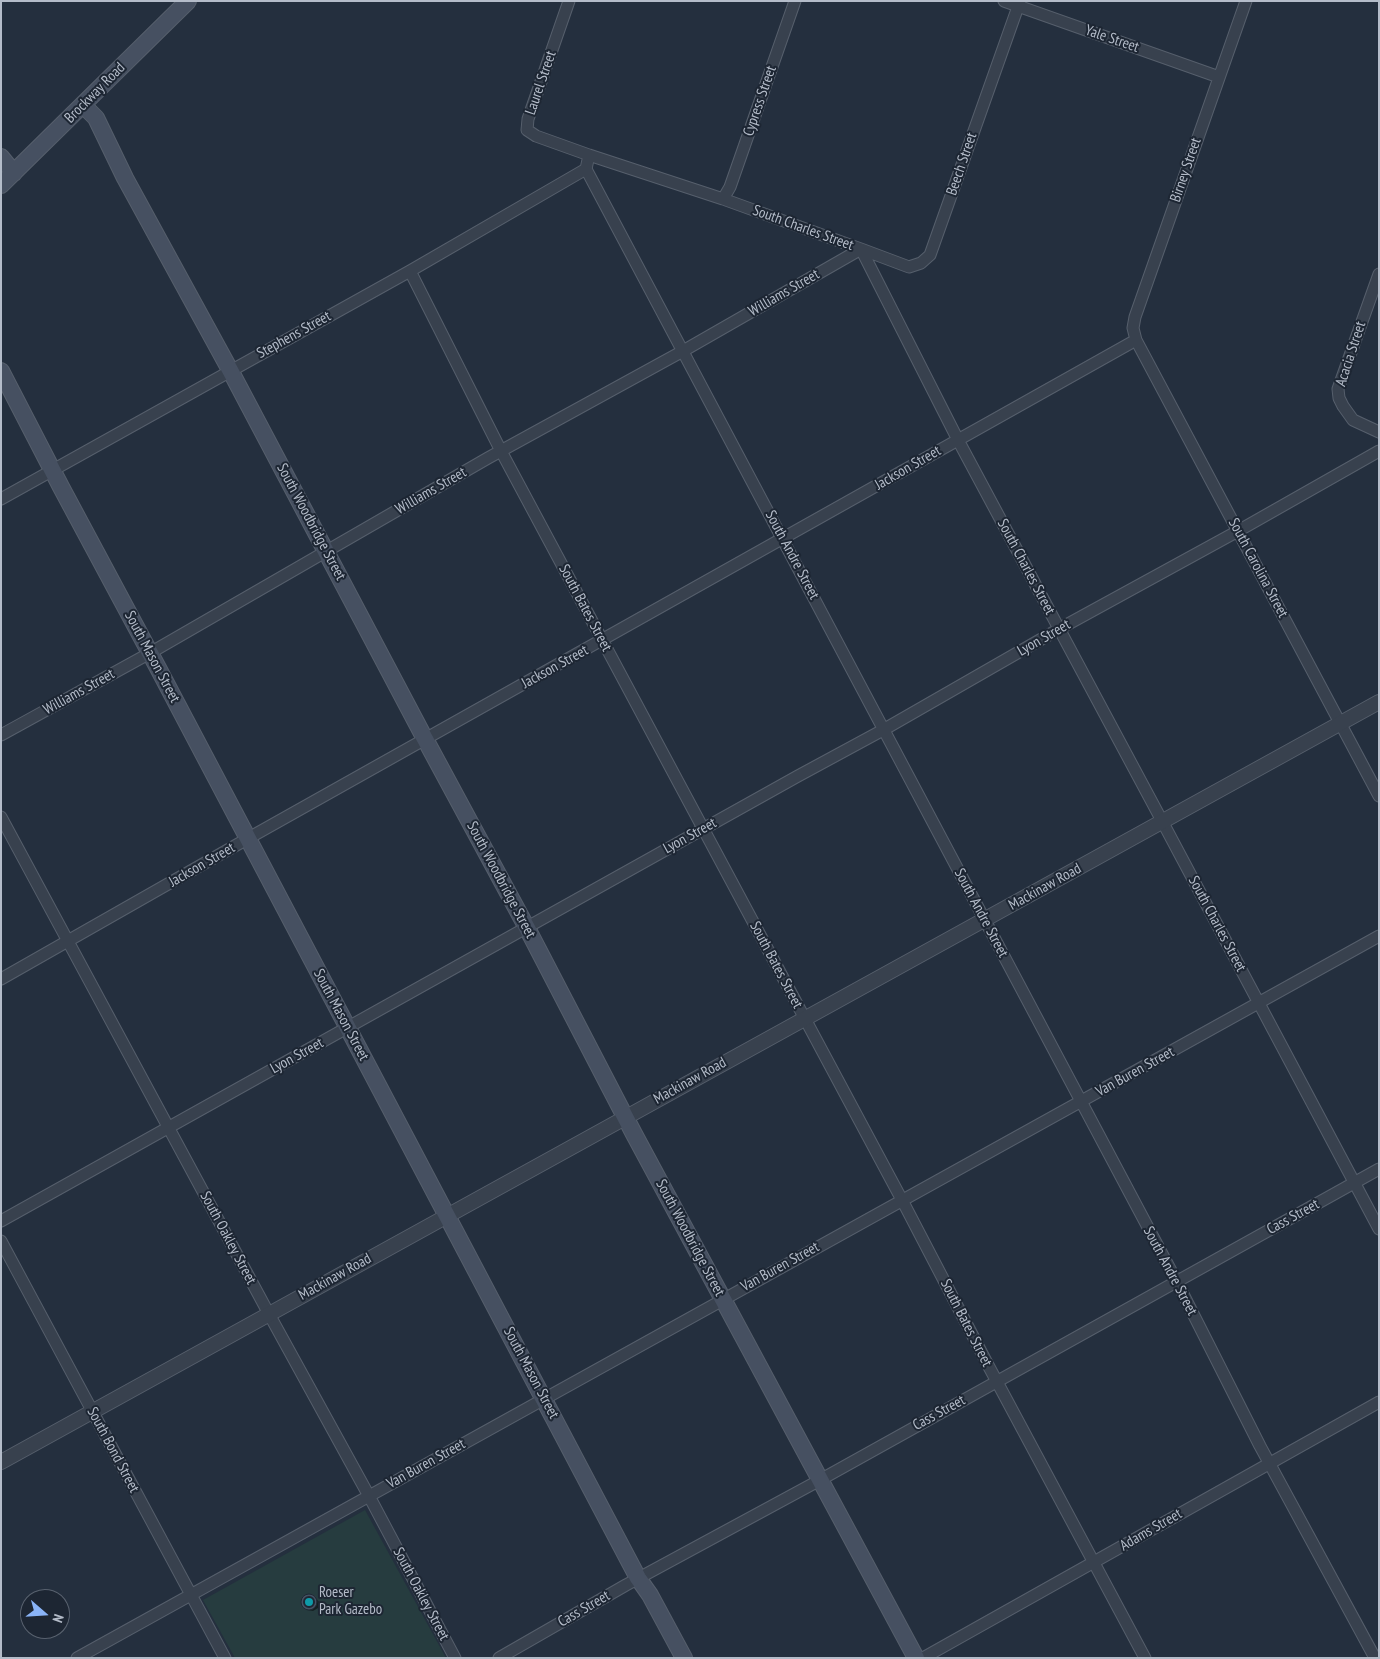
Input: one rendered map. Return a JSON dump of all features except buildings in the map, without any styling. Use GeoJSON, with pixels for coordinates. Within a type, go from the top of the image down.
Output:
{"type":"FeatureCollection","features":[{"type":"Feature","properties":{"kind":"main road","name":"Brockway Road"},"geometry":{"type":"LineString","coordinates":[[1,185],[188,1]]}},
{"type":"Feature","properties":{"kind":"main road","name":"South Woodbridge Street"},"geometry":{"type":"LineString","coordinates":[[83,104],[96,118],[125,178],[230,370],[527,928],[625,1117],[916,1658]]}},
{"type":"Feature","properties":{"kind":"main road"},"geometry":{"type":"LineString","coordinates":[[1,157],[14,173]]}},
{"type":"Feature","properties":{"kind":"main road","name":"South Mason Street"},"geometry":{"type":"LineString","coordinates":[[1,371],[638,1578],[650,1595],[684,1658]]}},
{"type":"Feature","properties":{"kind":"street","name":"Laurel Street"},"geometry":{"type":"LineString","coordinates":[[569,1],[528,119],[528,130],[536,136],[589,155]]}},
{"type":"Feature","properties":{"kind":"street","name":"Cypress Street"},"geometry":{"type":"LineString","coordinates":[[723,200],[733,178],[795,1]]}},
{"type":"Feature","properties":{"kind":"street","name":"Yale Street"},"geometry":{"type":"LineString","coordinates":[[1004,1],[1019,4],[1219,77]]}},
{"type":"Feature","properties":{"kind":"street","name":"Birney Street"},"geometry":{"type":"LineString","coordinates":[[1136,340],[1133,328],[1135,317],[1246,1]]}},
{"type":"Feature","properties":{"kind":"street","name":"Beech Street"},"geometry":{"type":"LineString","coordinates":[[861,249],[909,267],[921,264],[930,255],[1019,4]]}},
{"type":"Feature","properties":{"kind":"street"},"geometry":{"type":"LineString","coordinates":[[586,169],[589,155]]}},
{"type":"Feature","properties":{"kind":"street","name":"South Charles Street"},"geometry":{"type":"LineString","coordinates":[[589,155],[861,249],[958,440],[1379,1229]]}},
{"type":"Feature","properties":{"kind":"street","name":"Stephens Street"},"geometry":{"type":"LineString","coordinates":[[1,499],[410,271],[586,169]]}},
{"type":"Feature","properties":{"kind":"street","name":"South Andre Street"},"geometry":{"type":"LineString","coordinates":[[586,169],[1177,1282],[1269,1462],[1375,1658]]}},
{"type":"Feature","properties":{"kind":"street","name":"Williams Street"},"geometry":{"type":"LineString","coordinates":[[1,735],[150,653],[326,550],[683,351],[861,249]]}},
{"type":"Feature","properties":{"kind":"street","name":"South Bates Street"},"geometry":{"type":"LineString","coordinates":[[410,271],[501,451],[1145,1658]]}},
{"type":"Feature","properties":{"kind":"street","name":"Acacia Street"},"geometry":{"type":"LineString","coordinates":[[1379,274],[1338,388],[1339,398],[1353,420],[1379,432]]}},
{"type":"Feature","properties":{"kind":"street","name":"Jackson Street"},"geometry":{"type":"LineString","coordinates":[[1,979],[1136,340]]}},
{"type":"Feature","properties":{"kind":"street","name":"South Carolina Street"},"geometry":{"type":"LineString","coordinates":[[1136,340],[1379,796]]}},
{"type":"Feature","properties":{"kind":"street","name":"Lyon Street"},"geometry":{"type":"LineString","coordinates":[[1,1221],[883,730],[1059,629],[1379,451]]}},
{"type":"Feature","properties":{"kind":"street","name":"Mackinaw Road"},"geometry":{"type":"LineString","coordinates":[[1,1462],[1379,702]]}},
{"type":"Feature","properties":{"kind":"street","name":"South Oakley Street"},"geometry":{"type":"LineString","coordinates":[[1,817],[369,1496],[454,1658]]}},
{"type":"Feature","properties":{"kind":"street","name":"Van Buren Street"},"geometry":{"type":"LineString","coordinates":[[76,1658],[1379,936]]}},
{"type":"Feature","properties":{"kind":"street","name":"Cass Street"},"geometry":{"type":"LineString","coordinates":[[499,1658],[638,1578],[820,1480],[1379,1169]]}},
{"type":"Feature","properties":{"kind":"street","name":"South Bond Street"},"geometry":{"type":"LineString","coordinates":[[1,1242],[225,1658]]}},
{"type":"Feature","properties":{"kind":"street","name":"Adams Street"},"geometry":{"type":"LineString","coordinates":[[922,1658],[1379,1402]]}},
{"type":"Feature","properties":{"kind":"green space"},"geometry":{"type":"Polygon","coordinates":[[[365,1510],[446,1658],[235,1658],[203,1600],[365,1510]]]}},
{"type":"Feature","properties":{"kind":"place","name":"Roeser Park Gazebo"},"geometry":{"type":"Point","coordinates":[309,1602]}}]}
